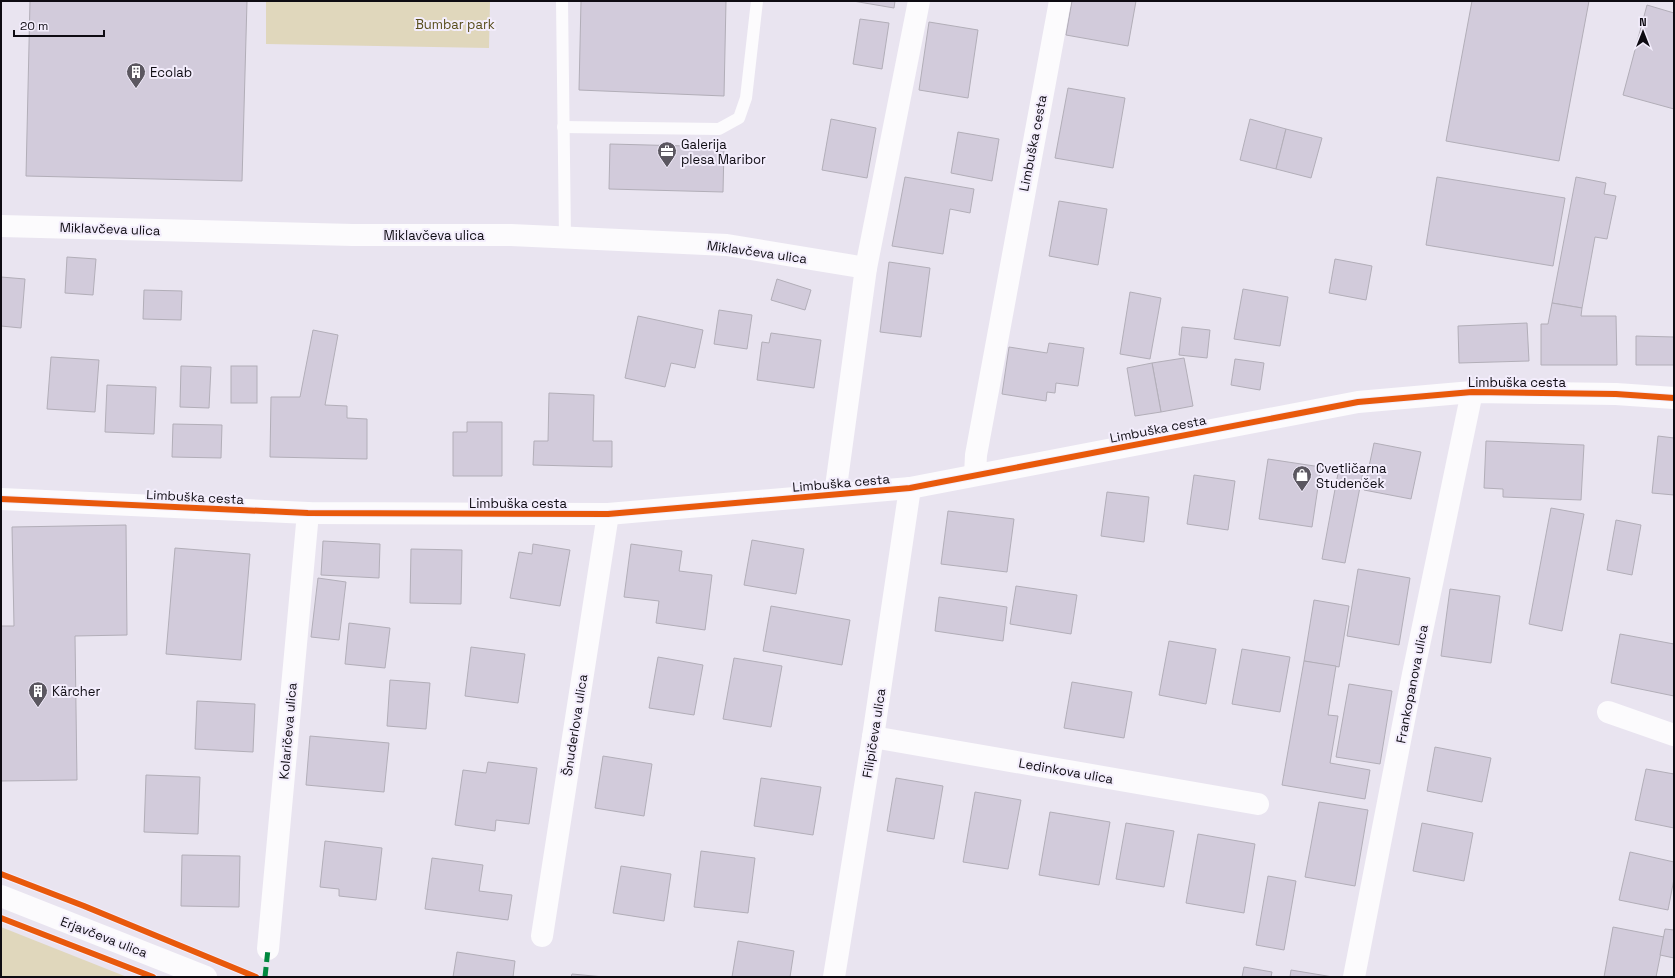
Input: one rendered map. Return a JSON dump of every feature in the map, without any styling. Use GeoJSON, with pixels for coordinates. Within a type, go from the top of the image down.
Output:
{"type":"FeatureCollection","features":[{"type":"Feature","properties":{"kind":"street"},"geometry":{"type":"LineString","coordinates":[[835,494],[866,268],[919,1]]}},
{"type":"Feature","properties":{"kind":"street","name":"Limbuška cesta"},"geometry":{"type":"LineString","coordinates":[[975,475],[976,455],[1060,1]]}},
{"type":"Feature","properties":{"kind":"street","name":"Miklavčeva ulica"},"geometry":{"type":"LineString","coordinates":[[1,226],[352,235],[511,235],[728,245],[866,268]]}},
{"type":"Feature","properties":{"kind":"street","name":"Limbuška cesta"},"geometry":{"type":"LineString","coordinates":[[1,499],[308,513],[608,514],[910,488],[1358,402],[1472,392],[1616,394],[1674,398]]}},
{"type":"Feature","properties":{"kind":"street","name":"Frankopanova ulica"},"geometry":{"type":"LineString","coordinates":[[1354,977],[1413,674],[1472,392]]}},
{"type":"Feature","properties":{"kind":"street","name":"Filipičeva ulica"},"geometry":{"type":"LineString","coordinates":[[834,977],[874,737],[910,488]]}},
{"type":"Feature","properties":{"kind":"street","name":"Kolaričeva ulica"},"geometry":{"type":"LineString","coordinates":[[268,949],[308,513]]}},
{"type":"Feature","properties":{"kind":"street","name":"Šnuderlova ulica"},"geometry":{"type":"LineString","coordinates":[[542,936],[608,514]]}},
{"type":"Feature","properties":{"kind":"street"},"geometry":{"type":"LineString","coordinates":[[1608,712],[1674,735]]}},
{"type":"Feature","properties":{"kind":"street","name":"Ledinkova ulica"},"geometry":{"type":"LineString","coordinates":[[874,737],[1258,804]]}},
{"type":"Feature","properties":{"kind":"street","name":"Erjavčeva ulica"},"geometry":{"type":"LineString","coordinates":[[1,896],[206,977]]}},
{"type":"Feature","properties":{"kind":"lane"},"geometry":{"type":"LineString","coordinates":[[562,1],[565,238]]}},
{"type":"Feature","properties":{"kind":"lane"},"geometry":{"type":"LineString","coordinates":[[564,127],[719,128],[739,118],[746,98],[757,1]]}},
{"type":"Feature","properties":{"kind":"green space","name":"Bumbar park"},"geometry":{"type":"Polygon","coordinates":[[[266,1],[490,1],[489,48],[266,44],[266,1]]]}},
{"type":"Feature","properties":{"kind":"green space"},"geometry":{"type":"Polygon","coordinates":[[[1,927],[127,977],[1,977],[1,927]]]}},
{"type":"Feature","properties":{"kind":"building","name":"Ecolab"},"geometry":{"type":"Polygon","coordinates":[[[30,1],[247,1],[242,181],[26,176],[30,1]]]}},
{"type":"Feature","properties":{"kind":"building"},"geometry":{"type":"Polygon","coordinates":[[[581,1],[726,1],[724,96],[579,90],[581,1]]]}},
{"type":"Feature","properties":{"kind":"building"},"geometry":{"type":"Polygon","coordinates":[[[853,1],[895,1],[894,8],[853,1]]]}},
{"type":"Feature","properties":{"kind":"building"},"geometry":{"type":"Polygon","coordinates":[[[1072,1],[1136,1],[1128,46],[1066,35],[1072,1]]]}},
{"type":"Feature","properties":{"kind":"building"},"geometry":{"type":"Polygon","coordinates":[[[1472,1],[1589,1],[1559,161],[1446,141],[1472,1]]]}},
{"type":"Feature","properties":{"kind":"building"},"geometry":{"type":"Polygon","coordinates":[[[1647,5],[1674,13],[1674,109],[1623,95],[1647,5]]]}},
{"type":"Feature","properties":{"kind":"building"},"geometry":{"type":"Polygon","coordinates":[[[860,19],[889,23],[882,69],[853,64],[860,19]]]}},
{"type":"Feature","properties":{"kind":"building"},"geometry":{"type":"Polygon","coordinates":[[[929,22],[978,30],[968,98],[919,90],[929,22]]]}},
{"type":"Feature","properties":{"kind":"building"},"geometry":{"type":"Polygon","coordinates":[[[1068,88],[1125,98],[1113,168],[1055,158],[1068,88]]]}},
{"type":"Feature","properties":{"kind":"building"},"geometry":{"type":"Polygon","coordinates":[[[831,119],[876,128],[867,178],[822,170],[831,119]]]}},
{"type":"Feature","properties":{"kind":"building"},"geometry":{"type":"Polygon","coordinates":[[[1250,119],[1286,129],[1276,169],[1240,160],[1250,119]]]}},
{"type":"Feature","properties":{"kind":"building"},"geometry":{"type":"Polygon","coordinates":[[[1286,129],[1322,138],[1311,178],[1276,169],[1286,129]]]}},
{"type":"Feature","properties":{"kind":"building"},"geometry":{"type":"Polygon","coordinates":[[[958,132],[999,139],[992,181],[951,173],[958,132]]]}},
{"type":"Feature","properties":{"kind":"building","name":"Galerija plesa Maribor"},"geometry":{"type":"Polygon","coordinates":[[[610,144],[724,147],[723,192],[609,189],[610,144]]]}},
{"type":"Feature","properties":{"kind":"building"},"geometry":{"type":"Polygon","coordinates":[[[905,177],[974,189],[970,213],[950,209],[943,254],[892,246],[905,177]]]}},
{"type":"Feature","properties":{"kind":"building"},"geometry":{"type":"Polygon","coordinates":[[[1437,177],[1565,198],[1553,266],[1426,245],[1437,177]]]}},
{"type":"Feature","properties":{"kind":"building"},"geometry":{"type":"Polygon","coordinates":[[[1576,177],[1606,183],[1604,194],[1616,196],[1607,239],[1595,237],[1582,308],[1552,303],[1576,177]]]}},
{"type":"Feature","properties":{"kind":"building"},"geometry":{"type":"Polygon","coordinates":[[[1059,201],[1107,209],[1098,265],[1049,256],[1059,201]]]}},
{"type":"Feature","properties":{"kind":"building"},"geometry":{"type":"Polygon","coordinates":[[[67,257],[96,259],[93,295],[65,293],[67,257]]]}},
{"type":"Feature","properties":{"kind":"building"},"geometry":{"type":"Polygon","coordinates":[[[1335,259],[1372,266],[1366,300],[1329,293],[1335,259]]]}},
{"type":"Feature","properties":{"kind":"building"},"geometry":{"type":"Polygon","coordinates":[[[889,262],[930,268],[921,337],[880,332],[889,262]]]}},
{"type":"Feature","properties":{"kind":"building"},"geometry":{"type":"Polygon","coordinates":[[[1,277],[25,279],[21,328],[1,326],[1,277]]]}},
{"type":"Feature","properties":{"kind":"building"},"geometry":{"type":"Polygon","coordinates":[[[777,279],[811,290],[805,310],[771,300],[777,279]]]}},
{"type":"Feature","properties":{"kind":"building"},"geometry":{"type":"Polygon","coordinates":[[[1243,289],[1288,297],[1280,346],[1234,339],[1243,289]]]}},
{"type":"Feature","properties":{"kind":"building"},"geometry":{"type":"Polygon","coordinates":[[[144,290],[182,291],[181,320],[143,319],[144,290]]]}},
{"type":"Feature","properties":{"kind":"building"},"geometry":{"type":"Polygon","coordinates":[[[1130,292],[1161,298],[1150,359],[1120,354],[1130,292]]]}},
{"type":"Feature","properties":{"kind":"building"},"geometry":{"type":"Polygon","coordinates":[[[1552,303],[1582,308],[1581,316],[1616,316],[1617,365],[1541,365],[1541,324],[1548,324],[1552,303]]]}},
{"type":"Feature","properties":{"kind":"building"},"geometry":{"type":"Polygon","coordinates":[[[719,310],[752,315],[747,349],[714,344],[719,310]]]}},
{"type":"Feature","properties":{"kind":"building"},"geometry":{"type":"Polygon","coordinates":[[[638,316],[703,330],[695,368],[671,363],[665,387],[625,378],[638,316]]]}},
{"type":"Feature","properties":{"kind":"building"},"geometry":{"type":"Polygon","coordinates":[[[1527,323],[1529,361],[1459,363],[1458,326],[1527,323]]]}},
{"type":"Feature","properties":{"kind":"building"},"geometry":{"type":"Polygon","coordinates":[[[1182,327],[1210,330],[1207,358],[1179,355],[1182,327]]]}},
{"type":"Feature","properties":{"kind":"building"},"geometry":{"type":"Polygon","coordinates":[[[313,330],[338,335],[325,405],[347,406],[347,418],[367,419],[367,459],[270,457],[271,397],[300,397],[313,330]]]}},
{"type":"Feature","properties":{"kind":"building"},"geometry":{"type":"Polygon","coordinates":[[[771,333],[821,340],[814,388],[757,380],[762,342],[769,343],[771,333]]]}},
{"type":"Feature","properties":{"kind":"building"},"geometry":{"type":"Polygon","coordinates":[[[1636,336],[1674,337],[1674,365],[1636,365],[1636,336]]]}},
{"type":"Feature","properties":{"kind":"building"},"geometry":{"type":"Polygon","coordinates":[[[1049,343],[1084,348],[1078,386],[1056,383],[1055,393],[1047,392],[1046,401],[1002,394],[1009,347],[1047,353],[1049,343]]]}},
{"type":"Feature","properties":{"kind":"building"},"geometry":{"type":"Polygon","coordinates":[[[51,357],[99,360],[95,412],[47,409],[51,357]]]}},
{"type":"Feature","properties":{"kind":"building"},"geometry":{"type":"Polygon","coordinates":[[[1184,358],[1193,406],[1161,412],[1152,363],[1184,358]]]}},
{"type":"Feature","properties":{"kind":"building"},"geometry":{"type":"Polygon","coordinates":[[[1235,359],[1264,363],[1260,390],[1231,385],[1235,359]]]}},
{"type":"Feature","properties":{"kind":"building"},"geometry":{"type":"Polygon","coordinates":[[[1152,363],[1161,412],[1135,416],[1127,368],[1152,363]]]}},
{"type":"Feature","properties":{"kind":"building"},"geometry":{"type":"Polygon","coordinates":[[[181,366],[211,367],[209,408],[180,407],[181,366]]]}},
{"type":"Feature","properties":{"kind":"building"},"geometry":{"type":"Polygon","coordinates":[[[231,366],[257,366],[257,403],[231,403],[231,366]]]}},
{"type":"Feature","properties":{"kind":"building"},"geometry":{"type":"Polygon","coordinates":[[[107,385],[156,387],[154,434],[105,432],[107,385]]]}},
{"type":"Feature","properties":{"kind":"building"},"geometry":{"type":"Polygon","coordinates":[[[549,393],[594,395],[593,441],[612,441],[612,467],[533,465],[534,441],[548,441],[549,393]]]}},
{"type":"Feature","properties":{"kind":"building"},"geometry":{"type":"Polygon","coordinates":[[[467,422],[502,422],[502,476],[453,476],[453,432],[467,432],[467,422]]]}},
{"type":"Feature","properties":{"kind":"building"},"geometry":{"type":"Polygon","coordinates":[[[173,424],[222,425],[221,458],[172,457],[173,424]]]}},
{"type":"Feature","properties":{"kind":"building"},"geometry":{"type":"Polygon","coordinates":[[[1658,436],[1674,438],[1674,495],[1652,493],[1658,436]]]}},
{"type":"Feature","properties":{"kind":"building"},"geometry":{"type":"Polygon","coordinates":[[[1486,441],[1584,445],[1581,500],[1503,497],[1503,489],[1484,488],[1486,441]]]}},
{"type":"Feature","properties":{"kind":"building"},"geometry":{"type":"Polygon","coordinates":[[[1374,443],[1421,452],[1411,499],[1364,490],[1374,443]]]}},
{"type":"Feature","properties":{"kind":"building"},"geometry":{"type":"Polygon","coordinates":[[[1268,459],[1321,467],[1312,527],[1259,519],[1268,459]]]}},
{"type":"Feature","properties":{"kind":"building"},"geometry":{"type":"Polygon","coordinates":[[[1339,468],[1363,472],[1345,563],[1322,559],[1339,468]]]}},
{"type":"Feature","properties":{"kind":"building"},"geometry":{"type":"Polygon","coordinates":[[[1194,475],[1235,481],[1228,530],[1187,524],[1194,475]]]}},
{"type":"Feature","properties":{"kind":"building"},"geometry":{"type":"Polygon","coordinates":[[[1107,492],[1149,497],[1144,542],[1101,536],[1107,492]]]}},
{"type":"Feature","properties":{"kind":"building"},"geometry":{"type":"Polygon","coordinates":[[[1551,508],[1584,514],[1562,631],[1529,624],[1551,508]]]}},
{"type":"Feature","properties":{"kind":"building"},"geometry":{"type":"Polygon","coordinates":[[[948,511],[1014,519],[1007,572],[941,564],[948,511]]]}},
{"type":"Feature","properties":{"kind":"building"},"geometry":{"type":"Polygon","coordinates":[[[1616,520],[1641,525],[1632,575],[1607,570],[1616,520]]]}},
{"type":"Feature","properties":{"kind":"building","name":"Kärcher"},"geometry":{"type":"Polygon","coordinates":[[[126,525],[127,635],[75,636],[77,780],[1,781],[1,626],[14,626],[12,527],[126,525]]]}},
{"type":"Feature","properties":{"kind":"building"},"geometry":{"type":"Polygon","coordinates":[[[752,540],[804,549],[796,594],[744,585],[752,540]]]}},
{"type":"Feature","properties":{"kind":"building"},"geometry":{"type":"Polygon","coordinates":[[[323,541],[380,544],[379,578],[321,575],[323,541]]]}},
{"type":"Feature","properties":{"kind":"building"},"geometry":{"type":"Polygon","coordinates":[[[533,544],[570,550],[560,606],[510,598],[519,552],[532,554],[533,544]]]}},
{"type":"Feature","properties":{"kind":"building"},"geometry":{"type":"Polygon","coordinates":[[[631,544],[682,551],[679,571],[712,575],[705,630],[656,623],[659,601],[624,597],[631,544]]]}},
{"type":"Feature","properties":{"kind":"building"},"geometry":{"type":"Polygon","coordinates":[[[175,548],[250,554],[241,660],[166,654],[175,548]]]}},
{"type":"Feature","properties":{"kind":"building"},"geometry":{"type":"Polygon","coordinates":[[[411,549],[462,550],[461,604],[410,603],[411,549]]]}},
{"type":"Feature","properties":{"kind":"building"},"geometry":{"type":"Polygon","coordinates":[[[1358,569],[1410,578],[1399,645],[1347,636],[1358,569]]]}},
{"type":"Feature","properties":{"kind":"building"},"geometry":{"type":"Polygon","coordinates":[[[318,578],[346,582],[339,640],[311,637],[318,578]]]}},
{"type":"Feature","properties":{"kind":"building"},"geometry":{"type":"Polygon","coordinates":[[[1016,586],[1077,595],[1071,634],[1010,624],[1016,586]]]}},
{"type":"Feature","properties":{"kind":"building"},"geometry":{"type":"Polygon","coordinates":[[[1450,589],[1500,596],[1491,663],[1441,656],[1450,589]]]}},
{"type":"Feature","properties":{"kind":"building"},"geometry":{"type":"Polygon","coordinates":[[[939,597],[1007,607],[1003,641],[935,631],[939,597]]]}},
{"type":"Feature","properties":{"kind":"building"},"geometry":{"type":"Polygon","coordinates":[[[1314,600],[1349,606],[1339,667],[1304,661],[1314,600]]]}},
{"type":"Feature","properties":{"kind":"building"},"geometry":{"type":"Polygon","coordinates":[[[771,606],[850,620],[842,665],[763,651],[771,606]]]}},
{"type":"Feature","properties":{"kind":"building"},"geometry":{"type":"Polygon","coordinates":[[[349,623],[390,628],[385,668],[345,664],[349,623]]]}},
{"type":"Feature","properties":{"kind":"building"},"geometry":{"type":"Polygon","coordinates":[[[1620,634],[1674,644],[1674,696],[1611,683],[1620,634]]]}},
{"type":"Feature","properties":{"kind":"building"},"geometry":{"type":"Polygon","coordinates":[[[1169,641],[1216,649],[1206,704],[1159,695],[1169,641]]]}},
{"type":"Feature","properties":{"kind":"building"},"geometry":{"type":"Polygon","coordinates":[[[471,647],[525,654],[518,703],[465,696],[471,647]]]}},
{"type":"Feature","properties":{"kind":"building"},"geometry":{"type":"Polygon","coordinates":[[[1242,649],[1290,657],[1280,712],[1232,704],[1242,649]]]}},
{"type":"Feature","properties":{"kind":"building"},"geometry":{"type":"Polygon","coordinates":[[[658,657],[703,665],[694,715],[649,708],[658,657]]]}},
{"type":"Feature","properties":{"kind":"building"},"geometry":{"type":"Polygon","coordinates":[[[734,658],[782,666],[771,727],[723,719],[734,658]]]}},
{"type":"Feature","properties":{"kind":"building"},"geometry":{"type":"Polygon","coordinates":[[[1304,661],[1336,666],[1328,715],[1338,716],[1330,763],[1370,770],[1365,799],[1282,785],[1304,661]]]}},
{"type":"Feature","properties":{"kind":"building"},"geometry":{"type":"Polygon","coordinates":[[[390,680],[430,683],[426,729],[387,726],[390,680]]]}},
{"type":"Feature","properties":{"kind":"building"},"geometry":{"type":"Polygon","coordinates":[[[1072,682],[1132,692],[1124,738],[1064,728],[1072,682]]]}},
{"type":"Feature","properties":{"kind":"building"},"geometry":{"type":"Polygon","coordinates":[[[1349,684],[1392,691],[1380,764],[1336,757],[1349,684]]]}},
{"type":"Feature","properties":{"kind":"building"},"geometry":{"type":"Polygon","coordinates":[[[197,701],[255,704],[253,752],[195,749],[197,701]]]}},
{"type":"Feature","properties":{"kind":"building"},"geometry":{"type":"Polygon","coordinates":[[[310,736],[389,743],[384,792],[306,785],[310,736]]]}},
{"type":"Feature","properties":{"kind":"building"},"geometry":{"type":"Polygon","coordinates":[[[1435,747],[1491,758],[1482,802],[1427,791],[1435,747]]]}},
{"type":"Feature","properties":{"kind":"building"},"geometry":{"type":"Polygon","coordinates":[[[603,756],[652,764],[644,816],[595,808],[603,756]]]}},
{"type":"Feature","properties":{"kind":"building"},"geometry":{"type":"Polygon","coordinates":[[[488,762],[537,768],[529,824],[496,820],[495,831],[455,825],[463,770],[486,773],[488,762]]]}},
{"type":"Feature","properties":{"kind":"building"},"geometry":{"type":"Polygon","coordinates":[[[1646,769],[1674,774],[1674,828],[1635,820],[1646,769]]]}},
{"type":"Feature","properties":{"kind":"building"},"geometry":{"type":"Polygon","coordinates":[[[146,775],[200,777],[198,834],[144,832],[146,775]]]}},
{"type":"Feature","properties":{"kind":"building"},"geometry":{"type":"Polygon","coordinates":[[[761,778],[821,787],[813,835],[754,826],[761,778]]]}},
{"type":"Feature","properties":{"kind":"building"},"geometry":{"type":"Polygon","coordinates":[[[896,778],[943,786],[934,839],[887,831],[896,778]]]}},
{"type":"Feature","properties":{"kind":"building"},"geometry":{"type":"Polygon","coordinates":[[[975,792],[1021,800],[1008,869],[963,862],[975,792]]]}},
{"type":"Feature","properties":{"kind":"building"},"geometry":{"type":"Polygon","coordinates":[[[1319,802],[1368,810],[1355,886],[1305,877],[1319,802]]]}},
{"type":"Feature","properties":{"kind":"building"},"geometry":{"type":"Polygon","coordinates":[[[1050,812],[1110,822],[1099,885],[1039,875],[1050,812]]]}},
{"type":"Feature","properties":{"kind":"building"},"geometry":{"type":"Polygon","coordinates":[[[1126,823],[1174,831],[1164,887],[1116,879],[1126,823]]]}},
{"type":"Feature","properties":{"kind":"building"},"geometry":{"type":"Polygon","coordinates":[[[1422,823],[1473,833],[1464,881],[1413,871],[1422,823]]]}},
{"type":"Feature","properties":{"kind":"building"},"geometry":{"type":"Polygon","coordinates":[[[1198,834],[1255,844],[1244,913],[1186,903],[1198,834]]]}},
{"type":"Feature","properties":{"kind":"building"},"geometry":{"type":"Polygon","coordinates":[[[325,841],[382,848],[376,900],[339,896],[339,889],[320,887],[325,841]]]}},
{"type":"Feature","properties":{"kind":"building"},"geometry":{"type":"Polygon","coordinates":[[[701,851],[755,858],[748,913],[694,907],[701,851]]]}},
{"type":"Feature","properties":{"kind":"building"},"geometry":{"type":"Polygon","coordinates":[[[1630,852],[1674,862],[1674,879],[1668,910],[1619,900],[1630,852]]]}},
{"type":"Feature","properties":{"kind":"building"},"geometry":{"type":"Polygon","coordinates":[[[182,855],[240,856],[239,907],[181,906],[182,855]]]}},
{"type":"Feature","properties":{"kind":"building"},"geometry":{"type":"Polygon","coordinates":[[[432,858],[483,865],[479,891],[512,895],[508,920],[425,909],[432,858]]]}},
{"type":"Feature","properties":{"kind":"building"},"geometry":{"type":"Polygon","coordinates":[[[621,866],[671,874],[664,921],[613,913],[621,866]]]}},
{"type":"Feature","properties":{"kind":"building"},"geometry":{"type":"Polygon","coordinates":[[[1268,876],[1296,881],[1284,950],[1256,945],[1268,876]]]}},
{"type":"Feature","properties":{"kind":"building"},"geometry":{"type":"Polygon","coordinates":[[[1613,927],[1664,937],[1656,977],[1604,977],[1613,927]]]}},
{"type":"Feature","properties":{"kind":"building"},"geometry":{"type":"Polygon","coordinates":[[[1665,929],[1674,930],[1674,958],[1660,955],[1665,929]]]}},
{"type":"Feature","properties":{"kind":"building"},"geometry":{"type":"Polygon","coordinates":[[[738,941],[794,951],[790,977],[732,977],[738,941]]]}},
{"type":"Feature","properties":{"kind":"building"},"geometry":{"type":"Polygon","coordinates":[[[457,952],[515,961],[513,977],[453,977],[457,952]]]}},
{"type":"Feature","properties":{"kind":"building"},"geometry":{"type":"Polygon","coordinates":[[[1244,967],[1272,972],[1271,977],[1242,977],[1244,967]]]}},
{"type":"Feature","properties":{"kind":"building"},"geometry":{"type":"Polygon","coordinates":[[[1291,970],[1333,977],[1290,977],[1291,970]]]}},
{"type":"Feature","properties":{"kind":"building"},"geometry":{"type":"Polygon","coordinates":[[[572,974],[604,977],[571,977],[572,974]]]}},
{"type":"Feature","properties":{"kind":"marked path"},"geometry":{"type":"LineString","coordinates":[[265,977],[268,949]]}},
{"type":"Feature","properties":{"kind":"cycle path"},"geometry":{"type":"LineString","coordinates":[[1,499],[308,513],[608,514],[910,488],[1358,402],[1472,392],[1616,394],[1674,398]]}},
{"type":"Feature","properties":{"kind":"cycle path"},"geometry":{"type":"LineString","coordinates":[[1,874],[84,906],[256,977]]}},
{"type":"Feature","properties":{"kind":"cycle path"},"geometry":{"type":"LineString","coordinates":[[1,918],[153,977]]}},
{"type":"Feature","properties":{"kind":"place","name":"Ecolab"},"geometry":{"type":"Point","coordinates":[136,89]}},
{"type":"Feature","properties":{"kind":"place","name":"Galerija plesa Maribor"},"geometry":{"type":"Point","coordinates":[667,168]}},
{"type":"Feature","properties":{"kind":"place","name":"Cvetličarna Studenček"},"geometry":{"type":"Point","coordinates":[1302,492]}},
{"type":"Feature","properties":{"kind":"place","name":"Kärcher"},"geometry":{"type":"Point","coordinates":[38,708]}}]}
